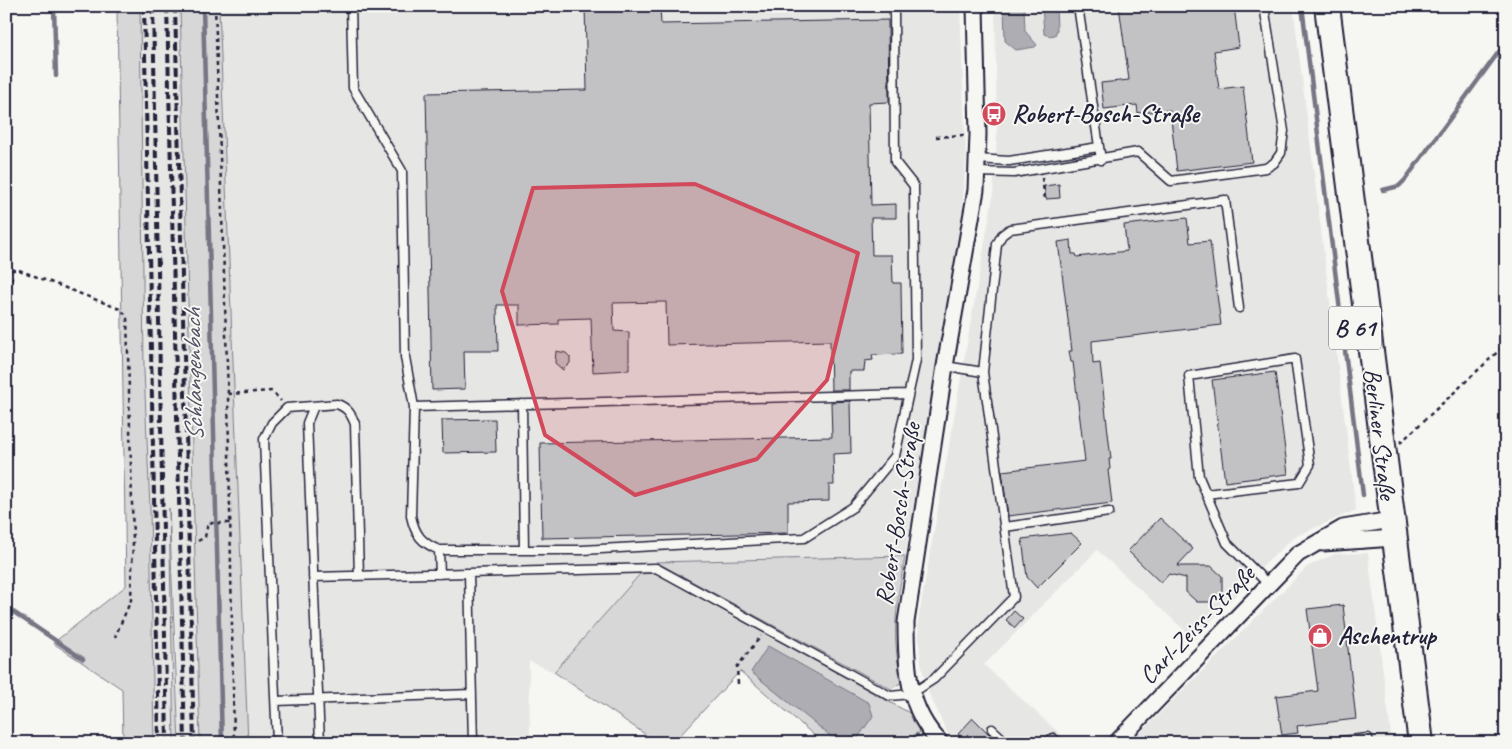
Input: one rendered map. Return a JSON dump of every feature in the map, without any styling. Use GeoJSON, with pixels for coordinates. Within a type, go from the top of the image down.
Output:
{"type":"FeatureCollection","features":[{"type":"Feature","properties":{"kind":"main road","name":"Berliner Straße"},"geometry":{"type":"LineString","coordinates":[[1315,6],[1386,530],[1421,743]]}},
{"type":"Feature","properties":{"kind":"main road","name":"Berliner Straße"},"geometry":{"type":"LineString","coordinates":[[1327,6],[1383,450],[1386,530],[1402,714],[1408,743]]}},
{"type":"Feature","properties":{"kind":"street","name":"Robert-Bosch-Straße"},"geometry":{"type":"LineString","coordinates":[[941,743],[933,735],[911,694],[906,658],[906,622],[944,366],[977,165],[975,9]]}},
{"type":"Feature","properties":{"kind":"street","name":"Carl-Zeiss-Straße"},"geometry":{"type":"LineString","coordinates":[[1121,741],[1298,554],[1314,544],[1346,540],[1386,530]]}},
{"type":"Feature","properties":{"kind":"lane"},"geometry":{"type":"LineString","coordinates":[[351,6],[354,88],[402,171],[406,357],[414,406],[411,516],[414,530],[421,540],[439,550],[582,550],[804,538],[853,507],[895,456],[907,394],[916,360],[914,186],[895,162],[894,6]]}},
{"type":"Feature","properties":{"kind":"lane"},"geometry":{"type":"LineString","coordinates":[[1078,6],[1101,160]]}},
{"type":"Feature","properties":{"kind":"lane"},"geometry":{"type":"LineString","coordinates":[[977,165],[1014,173],[1101,160],[1138,152],[1171,181],[1266,168],[1274,163],[1281,153],[1284,131],[1264,6]]}},
{"type":"Feature","properties":{"kind":"lane"},"geometry":{"type":"LineString","coordinates":[[977,165],[1099,147]]}},
{"type":"Feature","properties":{"kind":"lane"},"geometry":{"type":"LineString","coordinates":[[313,577],[656,568],[890,696],[911,694],[934,680],[1014,597],[983,372],[997,244],[1002,235],[1010,229],[1225,200],[1239,308]]}},
{"type":"Feature","properties":{"kind":"lane"},"geometry":{"type":"LineString","coordinates":[[1206,494],[1299,482],[1310,465],[1295,359],[1189,376],[1199,477],[1206,494],[1227,543],[1269,585]]}},
{"type":"Feature","properties":{"kind":"lane"},"geometry":{"type":"LineString","coordinates":[[944,366],[983,372]]}},
{"type":"Feature","properties":{"kind":"lane"},"geometry":{"type":"LineString","coordinates":[[414,406],[907,394]]}},
{"type":"Feature","properties":{"kind":"lane"},"geometry":{"type":"LineString","coordinates":[[277,743],[264,439],[272,423],[287,408],[337,404],[345,407],[351,413],[355,424],[359,576]]}},
{"type":"Feature","properties":{"kind":"lane"},"geometry":{"type":"LineString","coordinates":[[522,404],[524,550]]}},
{"type":"Feature","properties":{"kind":"lane"},"geometry":{"type":"LineString","coordinates":[[314,406],[307,423],[320,743]]}},
{"type":"Feature","properties":{"kind":"lane"},"geometry":{"type":"LineString","coordinates":[[1004,527],[1109,512]]}},
{"type":"Feature","properties":{"kind":"lane"},"geometry":{"type":"LineString","coordinates":[[439,550],[440,574]]}},
{"type":"Feature","properties":{"kind":"lane"},"geometry":{"type":"LineString","coordinates":[[469,573],[473,743]]}},
{"type":"Feature","properties":{"kind":"lane"},"geometry":{"type":"LineString","coordinates":[[276,701],[472,694]]}},
{"type":"Feature","properties":{"kind":"lane"},"geometry":{"type":"LineString","coordinates":[[992,729],[1007,743]]}},
{"type":"Feature","properties":{"kind":"lane"},"geometry":{"type":"LineString","coordinates":[[1044,743],[1053,738],[1058,743]]}},
{"type":"Feature","properties":{"kind":"lane"},"geometry":{"type":"LineString","coordinates":[[1324,743],[1368,738],[1369,743]]}},
{"type":"Feature","properties":{"kind":"path"},"geometry":{"type":"LineString","coordinates":[[215,6],[228,394],[234,743]]}},
{"type":"Feature","properties":{"kind":"path"},"geometry":{"type":"LineString","coordinates":[[936,136],[978,134]]}},
{"type":"Feature","properties":{"kind":"path"},"geometry":{"type":"LineString","coordinates":[[1041,169],[1044,199]]}},
{"type":"Feature","properties":{"kind":"path"},"geometry":{"type":"LineString","coordinates":[[6,262],[11,270],[12,277],[6,305]]}},
{"type":"Feature","properties":{"kind":"path"},"geometry":{"type":"LineString","coordinates":[[11,270],[19,270],[120,309],[127,316],[133,541],[131,600],[115,637]]}},
{"type":"Feature","properties":{"kind":"path"},"geometry":{"type":"LineString","coordinates":[[1383,450],[1400,444],[1506,344]]}},
{"type":"Feature","properties":{"kind":"path"},"geometry":{"type":"LineString","coordinates":[[228,394],[272,391],[287,408]]}},
{"type":"Feature","properties":{"kind":"path"},"geometry":{"type":"LineString","coordinates":[[198,540],[205,537],[208,523],[230,523]]}},
{"type":"Feature","properties":{"kind":"path"},"geometry":{"type":"LineString","coordinates":[[738,684],[737,667],[767,628]]}},
{"type":"Feature","properties":{"kind":"highlighted area"},"geometry":{"type":"Polygon","coordinates":[[[695,184],[858,253],[827,380],[757,459],[635,495],[545,435],[502,291],[533,188],[695,184]]]}},
{"type":"Feature","properties":{"kind":"shaded area"},"geometry":{"type":"Polygon","coordinates":[[[117,6],[140,6],[144,370],[150,508],[154,743],[123,743],[122,689],[53,643],[126,586],[117,6]]]}},
{"type":"Feature","properties":{"kind":"shaded area"},"geometry":{"type":"Polygon","coordinates":[[[140,6],[180,6],[200,743],[179,743],[177,654],[170,527],[174,743],[154,743],[150,508],[144,370],[140,6]]]}},
{"type":"Feature","properties":{"kind":"shaded area"},"geometry":{"type":"Polygon","coordinates":[[[180,6],[219,6],[248,743],[200,743],[180,6]]]}},
{"type":"Feature","properties":{"kind":"shaded area"},"geometry":{"type":"Polygon","coordinates":[[[219,6],[960,6],[966,157],[960,241],[905,556],[650,563],[554,672],[529,661],[530,743],[248,743],[219,6]]]}},
{"type":"Feature","properties":{"kind":"shaded area"},"geometry":{"type":"Polygon","coordinates":[[[995,6],[1293,6],[1356,510],[1294,537],[1266,563],[1194,639],[1097,550],[984,665],[1070,743],[952,743],[926,687],[920,657],[918,622],[993,196],[997,136],[995,6]]]}},
{"type":"Feature","properties":{"kind":"shaded area"},"geometry":{"type":"Polygon","coordinates":[[[1004,6],[1024,6],[1025,31],[1037,45],[1035,47],[1016,50],[1005,41],[1004,6]]]}},
{"type":"Feature","properties":{"kind":"shaded area"},"geometry":{"type":"Polygon","coordinates":[[[1042,6],[1056,6],[1057,30],[1055,35],[1049,36],[1044,34],[1042,6]]]}},
{"type":"Feature","properties":{"kind":"shaded area"},"geometry":{"type":"Polygon","coordinates":[[[169,508],[179,743],[174,743],[169,508]]]}},
{"type":"Feature","properties":{"kind":"shaded area"},"geometry":{"type":"Polygon","coordinates":[[[1368,553],[1392,743],[1130,743],[1308,566],[1335,554],[1368,553]]]}},
{"type":"Feature","properties":{"kind":"shaded area"},"geometry":{"type":"Polygon","coordinates":[[[905,556],[896,619],[896,649],[902,682],[891,689],[656,562],[905,556]]]}},
{"type":"Feature","properties":{"kind":"shaded area"},"geometry":{"type":"Polygon","coordinates":[[[656,573],[915,716],[924,736],[917,743],[823,743],[740,671],[673,743],[658,743],[554,672],[640,574],[656,573]]]}},
{"type":"Feature","properties":{"kind":"shaded area"},"geometry":{"type":"Polygon","coordinates":[[[768,646],[869,703],[873,716],[855,742],[839,743],[751,672],[768,646]]]}},
{"type":"Feature","properties":{"kind":"building"},"geometry":{"type":"Polygon","coordinates":[[[585,6],[660,6],[661,24],[888,20],[889,102],[869,103],[871,205],[896,204],[896,218],[871,218],[872,255],[892,255],[893,283],[901,283],[902,354],[872,355],[873,360],[865,361],[864,371],[849,371],[849,390],[831,390],[830,341],[667,345],[666,302],[613,303],[614,331],[629,332],[629,370],[593,372],[591,318],[558,319],[558,324],[519,325],[519,305],[497,305],[498,351],[464,351],[465,389],[432,390],[426,93],[587,90],[585,6]]]}},
{"type":"Feature","properties":{"kind":"building"},"geometry":{"type":"Polygon","coordinates":[[[1119,6],[1234,6],[1239,47],[1214,51],[1219,89],[1243,86],[1252,162],[1177,171],[1170,110],[1138,113],[1137,105],[1104,109],[1101,83],[1129,80],[1119,6]]]}},
{"type":"Feature","properties":{"kind":"building"},"geometry":{"type":"Polygon","coordinates":[[[1059,184],[1060,198],[1046,199],[1044,186],[1059,184]]]}},
{"type":"Feature","properties":{"kind":"building"},"geometry":{"type":"Polygon","coordinates":[[[1187,218],[1190,243],[1210,241],[1221,325],[1092,341],[1093,364],[1100,363],[1111,459],[1109,459],[1110,469],[1108,470],[1112,503],[1008,516],[1002,471],[1085,461],[1073,362],[1071,362],[1069,351],[1072,351],[1058,242],[1071,240],[1072,254],[1076,254],[1077,257],[1127,251],[1124,225],[1187,218]]]}},
{"type":"Feature","properties":{"kind":"building"},"geometry":{"type":"Polygon","coordinates":[[[556,351],[566,353],[570,357],[570,363],[563,370],[555,363],[556,351]]]}},
{"type":"Feature","properties":{"kind":"building"},"geometry":{"type":"Polygon","coordinates":[[[1275,372],[1288,474],[1225,482],[1212,380],[1275,372]]]}},
{"type":"Feature","properties":{"kind":"building"},"geometry":{"type":"Polygon","coordinates":[[[850,401],[851,453],[833,454],[834,485],[829,485],[829,501],[788,502],[788,533],[542,538],[540,443],[832,437],[831,402],[850,401]]]}},
{"type":"Feature","properties":{"kind":"building"},"geometry":{"type":"Polygon","coordinates":[[[495,419],[496,452],[443,453],[442,420],[495,419]]]}},
{"type":"Feature","properties":{"kind":"building"},"geometry":{"type":"Polygon","coordinates":[[[1160,518],[1193,549],[1177,566],[1211,566],[1222,576],[1222,591],[1212,602],[1197,602],[1186,592],[1186,578],[1169,574],[1161,583],[1128,551],[1160,518]]]}},
{"type":"Feature","properties":{"kind":"building"},"geometry":{"type":"Polygon","coordinates":[[[1071,533],[1082,543],[1037,588],[1027,577],[1022,539],[1071,533]]]}},
{"type":"Feature","properties":{"kind":"building"},"geometry":{"type":"Polygon","coordinates":[[[1343,605],[1356,719],[1297,726],[1298,733],[1282,735],[1276,696],[1318,691],[1307,609],[1343,605]]]}},
{"type":"Feature","properties":{"kind":"building"},"geometry":{"type":"Polygon","coordinates":[[[1014,611],[1023,619],[1015,628],[1006,620],[1014,611]]]}},
{"type":"Feature","properties":{"kind":"building"},"geometry":{"type":"Polygon","coordinates":[[[973,718],[998,743],[967,743],[958,734],[973,718]]]}},
{"type":"Feature","properties":{"kind":"waterway"},"geometry":{"type":"LineString","coordinates":[[54,6],[56,76]]}},
{"type":"Feature","properties":{"kind":"waterway","name":"Schlangenbach"},"geometry":{"type":"LineString","coordinates":[[203,6],[222,743]]}},
{"type":"Feature","properties":{"kind":"waterway"},"geometry":{"type":"LineString","coordinates":[[1302,6],[1363,495]]}},
{"type":"Feature","properties":{"kind":"waterway"},"geometry":{"type":"LineString","coordinates":[[1383,190],[1399,186],[1405,180],[1506,42]]}},
{"type":"Feature","properties":{"kind":"waterway"},"geometry":{"type":"LineString","coordinates":[[6,607],[83,659]]}},
{"type":"Feature","properties":{"kind":"waterway","name":"Schlangenbach"},"geometry":{"type":"LineString","coordinates":[[909,743],[917,735]]}},
{"type":"Feature","properties":{"kind":"railway"},"geometry":{"type":"LineString","coordinates":[[144,6],[159,743]]}},
{"type":"Feature","properties":{"kind":"railway"},"geometry":{"type":"LineString","coordinates":[[153,6],[167,743]]}},
{"type":"Feature","properties":{"kind":"railway"},"geometry":{"type":"LineString","coordinates":[[167,6],[185,743]]}},
{"type":"Feature","properties":{"kind":"railway"},"geometry":{"type":"LineString","coordinates":[[175,6],[194,743]]}},
{"type":"Feature","properties":{"kind":"place","name":"Robert-Bosch-Straße"},"geometry":{"type":"Point","coordinates":[994,114]}},
{"type":"Feature","properties":{"kind":"place","name":"Aschentrup"},"geometry":{"type":"Point","coordinates":[1320,636]}}]}
